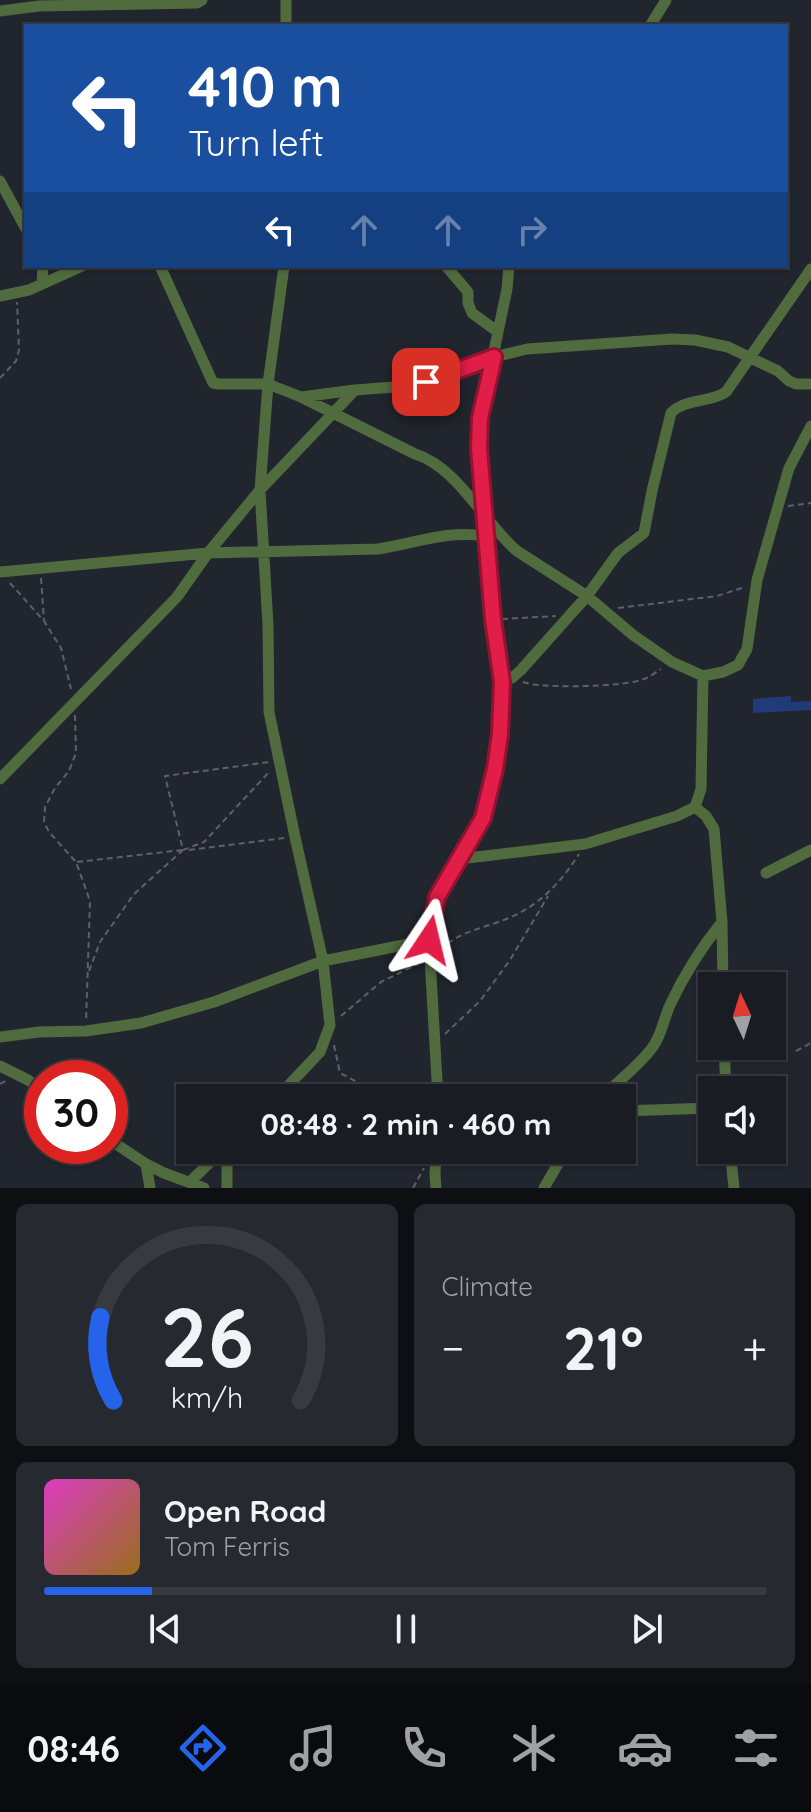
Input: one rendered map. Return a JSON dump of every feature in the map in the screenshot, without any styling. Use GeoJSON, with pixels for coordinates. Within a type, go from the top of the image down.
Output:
{"type":"FeatureCollection","features":[{"type":"Feature","properties":{"kind":"street"},"geometry":{"type":"LineString","coordinates":[[0,11],[39,6],[197,3],[202,0]]}},
{"type":"Feature","properties":{"kind":"street"},"geometry":{"type":"LineString","coordinates":[[286,0],[286,24]]}},
{"type":"Feature","properties":{"kind":"street"},"geometry":{"type":"LineString","coordinates":[[651,24],[666,0]]}},
{"type":"Feature","properties":{"kind":"street"},"geometry":{"type":"LineString","coordinates":[[0,181],[24,225]]}},
{"type":"Feature","properties":{"kind":"street"},"geometry":{"type":"LineString","coordinates":[[42,284],[43,268]]}},
{"type":"Feature","properties":{"kind":"street"},"geometry":{"type":"LineString","coordinates":[[0,296],[29,290],[78,268]]}},
{"type":"Feature","properties":{"kind":"street"},"geometry":{"type":"LineString","coordinates":[[161,268],[211,380],[219,384],[268,384],[301,397],[438,465],[485,514],[509,545],[587,596],[633,635],[672,662],[703,676],[738,665],[747,649],[757,580],[789,468],[811,426]]}},
{"type":"Feature","properties":{"kind":"street"},"geometry":{"type":"LineString","coordinates":[[284,268],[268,384],[260,490],[268,625],[269,712],[323,961],[330,1025],[320,1052],[290,1084]]}},
{"type":"Feature","properties":{"kind":"street"},"geometry":{"type":"LineString","coordinates":[[448,268],[468,292],[472,313],[498,332]]}},
{"type":"Feature","properties":{"kind":"street"},"geometry":{"type":"LineString","coordinates":[[437,1084],[429,940],[437,897],[483,818],[507,680],[493,619],[479,448],[480,418],[509,268]]}},
{"type":"Feature","properties":{"kind":"street"},"geometry":{"type":"LineString","coordinates":[[507,680],[587,596],[618,553],[644,533],[671,413],[682,405],[712,400],[726,392],[811,269]]}},
{"type":"Feature","properties":{"kind":"street"},"geometry":{"type":"LineString","coordinates":[[301,397],[407,386],[494,357],[545,347],[672,339],[728,347],[778,371],[789,381],[811,384]]}},
{"type":"Feature","properties":{"kind":"street"},"geometry":{"type":"LineString","coordinates":[[0,779],[177,597],[208,553],[260,490],[355,390]]}},
{"type":"Feature","properties":{"kind":"street"},"geometry":{"type":"LineString","coordinates":[[0,572],[208,553],[378,549],[441,535],[464,533],[486,536]]}},
{"type":"Feature","properties":{"kind":"street"},"geometry":{"type":"LineString","coordinates":[[459,859],[585,844],[677,816],[695,807],[701,789],[703,676]]}},
{"type":"Feature","properties":{"kind":"street"},"geometry":{"type":"LineString","coordinates":[[695,807],[706,816],[714,829],[723,972]]}},
{"type":"Feature","properties":{"kind":"street"},"geometry":{"type":"LineString","coordinates":[[766,873],[811,850]]}},
{"type":"Feature","properties":{"kind":"street"},"geometry":{"type":"LineString","coordinates":[[614,1084],[655,1044],[683,980],[703,945],[722,922]]}},
{"type":"Feature","properties":{"kind":"street"},"geometry":{"type":"LineString","coordinates":[[0,1037],[86,1031],[141,1023],[214,1002],[323,961],[429,940]]}},
{"type":"Feature","properties":{"kind":"street"},"geometry":{"type":"LineString","coordinates":[[0,1066],[24,1078]]}},
{"type":"Feature","properties":{"kind":"street"},"geometry":{"type":"LineString","coordinates":[[636,1111],[698,1108]]}},
{"type":"Feature","properties":{"kind":"street"},"geometry":{"type":"LineString","coordinates":[[128,1152],[146,1164],[204,1188]]}},
{"type":"Feature","properties":{"kind":"street"},"geometry":{"type":"LineString","coordinates":[[146,1164],[150,1188]]}},
{"type":"Feature","properties":{"kind":"street"},"geometry":{"type":"LineString","coordinates":[[190,1182],[208,1164]]}},
{"type":"Feature","properties":{"kind":"street"},"geometry":{"type":"LineString","coordinates":[[227,1164],[227,1188]]}},
{"type":"Feature","properties":{"kind":"street"},"geometry":{"type":"LineString","coordinates":[[435,1164],[436,1188]]}},
{"type":"Feature","properties":{"kind":"street"},"geometry":{"type":"LineString","coordinates":[[544,1188],[558,1164]]}},
{"type":"Feature","properties":{"kind":"street"},"geometry":{"type":"LineString","coordinates":[[731,1164],[734,1188]]}},
{"type":"Feature","properties":{"kind":"path"},"geometry":{"type":"LineString","coordinates":[[0,378],[16,361],[19,350],[17,292]]}},
{"type":"Feature","properties":{"kind":"path"},"geometry":{"type":"LineString","coordinates":[[779,506],[811,503]]}},
{"type":"Feature","properties":{"kind":"path"},"geometry":{"type":"LineString","coordinates":[[40,569],[44,621]]}},
{"type":"Feature","properties":{"kind":"path"},"geometry":{"type":"LineString","coordinates":[[0,572],[44,621],[61,648],[75,703],[76,753],[69,771],[45,807],[44,822],[76,862],[90,901],[86,1031]]}},
{"type":"Feature","properties":{"kind":"path"},"geometry":{"type":"LineString","coordinates":[[601,610],[717,596],[741,589],[757,580]]}},
{"type":"Feature","properties":{"kind":"path"},"geometry":{"type":"LineString","coordinates":[[493,619],[570,615]]}},
{"type":"Feature","properties":{"kind":"path"},"geometry":{"type":"LineString","coordinates":[[507,680],[564,687],[614,684],[644,679],[672,662]]}},
{"type":"Feature","properties":{"kind":"path"},"geometry":{"type":"LineString","coordinates":[[183,850],[165,776],[279,761]]}},
{"type":"Feature","properties":{"kind":"path"},"geometry":{"type":"LineString","coordinates":[[87,975],[100,942],[134,894],[183,850],[204,842],[279,761]]}},
{"type":"Feature","properties":{"kind":"path"},"geometry":{"type":"LineString","coordinates":[[76,862],[295,837]]}},
{"type":"Feature","properties":{"kind":"path"},"geometry":{"type":"LineString","coordinates":[[435,1044],[480,1001],[510,960],[548,894],[564,877],[585,844]]}},
{"type":"Feature","properties":{"kind":"path"},"geometry":{"type":"LineString","coordinates":[[361,1084],[340,1073],[330,1025],[381,982],[430,959],[449,941],[511,917],[548,894]]}},
{"type":"Feature","properties":{"kind":"path"},"geometry":{"type":"LineString","coordinates":[[796,1051],[811,1043]]}},
{"type":"Feature","properties":{"kind":"path"},"geometry":{"type":"LineString","coordinates":[[413,1188],[425,1164]]}},
{"type":"Feature","properties":{"kind":"building"},"geometry":{"type":"Polygon","coordinates":[[[791,696],[791,702],[811,701],[811,710],[753,713],[753,699],[791,696]]]}},
{"type":"Feature","properties":{"kind":"route"},"geometry":{"type":"LineString","coordinates":[[426,382],[494,357],[480,418],[479,448],[493,619],[502,682],[500,734],[487,804],[476,832],[437,897],[429,940]]}}]}
